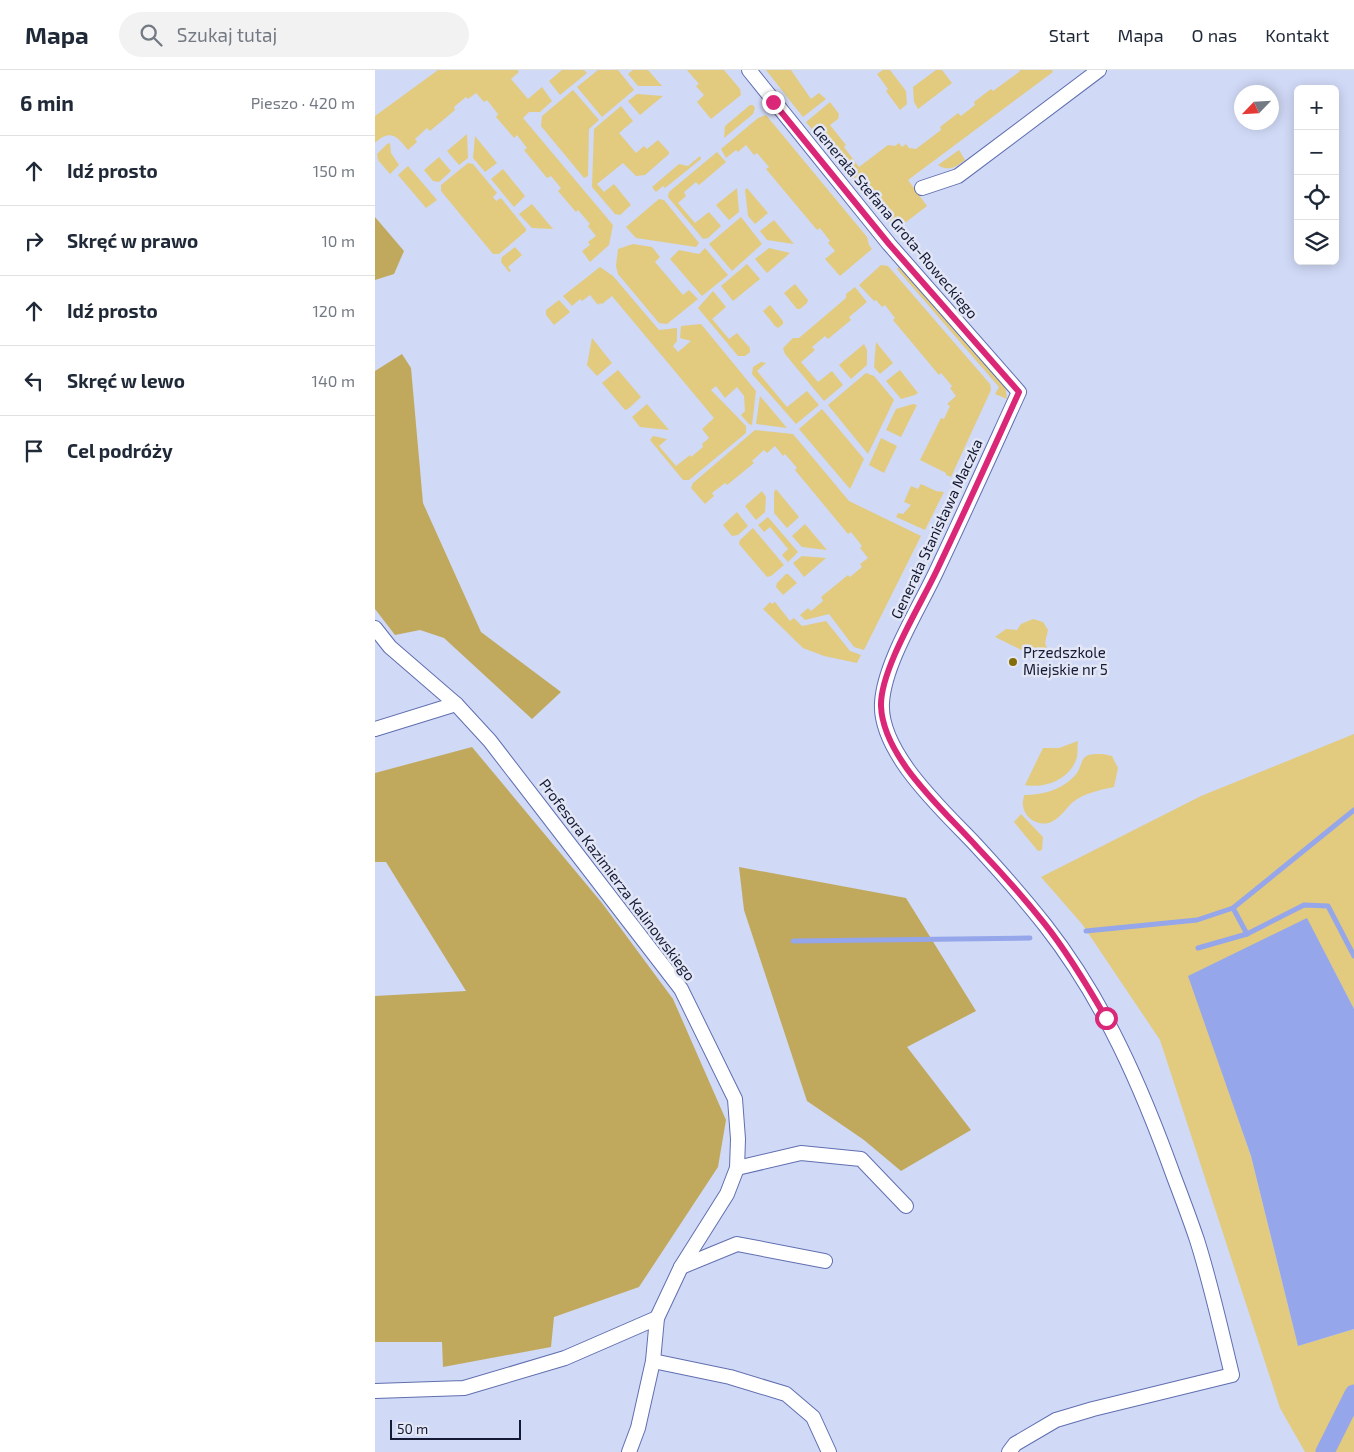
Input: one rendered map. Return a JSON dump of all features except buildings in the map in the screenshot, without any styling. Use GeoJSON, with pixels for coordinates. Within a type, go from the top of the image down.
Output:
{"type":"FeatureCollection","features":[{"type":"Feature","properties":{"kind":"street","name":"Generała Stefana Grota-Roweckiego"},"geometry":{"type":"LineString","coordinates":[[749,70],[889,244],[1019,392]]}},
{"type":"Feature","properties":{"kind":"street"},"geometry":{"type":"LineString","coordinates":[[922,188],[958,176],[1099,70]]}},
{"type":"Feature","properties":{"kind":"street","name":"Generała Stanisława Maczka"},"geometry":{"type":"LineString","coordinates":[[1009,1452],[1015,1444],[1056,1420],[1232,1375],[1197,1240],[1153,1118],[1106,1018],[1079,971],[1044,923],[977,846],[932,800],[905,764],[886,728],[881,706],[885,681],[897,650],[940,563],[1019,392]]}},
{"type":"Feature","properties":{"kind":"street","name":"Profesora Kazimierza Kalinowskiego"},"geometry":{"type":"LineString","coordinates":[[375,628],[390,647],[456,704],[490,741],[681,989],[735,1099],[738,1139],[737,1168],[727,1194],[681,1268],[657,1318],[653,1361],[639,1428],[629,1452]]}},
{"type":"Feature","properties":{"kind":"street"},"geometry":{"type":"LineString","coordinates":[[375,729],[456,704]]}},
{"type":"Feature","properties":{"kind":"street"},"geometry":{"type":"LineString","coordinates":[[737,1168],[801,1153],[861,1159],[906,1206]]}},
{"type":"Feature","properties":{"kind":"street"},"geometry":{"type":"LineString","coordinates":[[681,1268],[737,1244],[825,1261]]}},
{"type":"Feature","properties":{"kind":"street"},"geometry":{"type":"LineString","coordinates":[[375,1391],[464,1388],[565,1358],[657,1318]]}},
{"type":"Feature","properties":{"kind":"street"},"geometry":{"type":"LineString","coordinates":[[653,1361],[730,1376],[786,1394],[813,1417],[829,1452]]}},
{"type":"Feature","properties":{"kind":"shaded area"},"geometry":{"type":"Polygon","coordinates":[[[438,70],[517,70],[519,72],[511,79],[528,99],[542,87],[552,101],[540,112],[529,112],[523,118],[613,225],[609,245],[590,262],[582,251],[590,245],[588,242],[596,236],[588,226],[590,224],[578,210],[576,212],[558,191],[561,188],[551,176],[547,178],[524,150],[527,148],[517,135],[514,138],[496,117],[498,114],[487,100],[484,102],[476,93],[468,99],[466,97],[454,107],[455,110],[430,131],[427,128],[415,139],[417,142],[408,150],[397,138],[389,135],[375,143],[375,116],[438,70]]]}},
{"type":"Feature","properties":{"kind":"shaded area"},"geometry":{"type":"Polygon","coordinates":[[[562,70],[584,70],[587,73],[560,95],[549,81],[562,70]]]}},
{"type":"Feature","properties":{"kind":"shaded area"},"geometry":{"type":"Polygon","coordinates":[[[598,70],[618,70],[634,90],[602,117],[577,87],[598,70]]]}},
{"type":"Feature","properties":{"kind":"shaded area"},"geometry":{"type":"Polygon","coordinates":[[[633,70],[648,70],[662,86],[638,86],[628,74],[633,70]]]}},
{"type":"Feature","properties":{"kind":"shaded area"},"geometry":{"type":"Polygon","coordinates":[[[687,70],[724,70],[740,89],[741,95],[711,119],[697,102],[704,95],[696,86],[699,84],[687,70]]]}},
{"type":"Feature","properties":{"kind":"shaded area"},"geometry":{"type":"Polygon","coordinates":[[[766,70],[791,70],[811,99],[819,93],[826,99],[803,117],[766,70]]]}},
{"type":"Feature","properties":{"kind":"shaded area"},"geometry":{"type":"Polygon","coordinates":[[[883,70],[890,70],[906,91],[907,104],[900,110],[886,91],[888,89],[877,74],[883,70]]]}},
{"type":"Feature","properties":{"kind":"shaded area"},"geometry":{"type":"Polygon","coordinates":[[[936,70],[942,70],[952,83],[918,109],[914,102],[913,87],[936,70]]]}},
{"type":"Feature","properties":{"kind":"shaded area"},"geometry":{"type":"Polygon","coordinates":[[[1020,70],[1052,70],[1053,72],[908,180],[927,206],[897,229],[806,122],[830,102],[839,114],[838,119],[830,125],[846,145],[844,147],[859,167],[888,145],[895,146],[899,143],[902,147],[906,144],[909,148],[916,149],[941,130],[940,127],[958,113],[961,116],[975,105],[974,102],[991,89],[993,91],[1020,70]]]}},
{"type":"Feature","properties":{"kind":"shaded area"},"geometry":{"type":"Polygon","coordinates":[[[573,90],[599,120],[589,129],[588,176],[584,178],[541,126],[542,116],[573,90]]]}},
{"type":"Feature","properties":{"kind":"shaded area"},"geometry":{"type":"Polygon","coordinates":[[[637,94],[663,96],[640,115],[628,101],[637,94]]]}},
{"type":"Feature","properties":{"kind":"shaded area"},"geometry":{"type":"Polygon","coordinates":[[[750,105],[753,105],[755,108],[753,114],[724,138],[725,126],[750,105]]]}},
{"type":"Feature","properties":{"kind":"shaded area"},"geometry":{"type":"Polygon","coordinates":[[[621,106],[633,121],[619,133],[636,153],[644,146],[647,149],[658,140],[669,154],[645,175],[636,176],[623,163],[597,184],[604,192],[614,184],[631,205],[620,215],[615,214],[592,187],[594,129],[621,106]]]}},
{"type":"Feature","properties":{"kind":"shaded area"},"geometry":{"type":"Polygon","coordinates":[[[766,115],[867,237],[872,249],[840,276],[825,259],[835,251],[828,243],[830,241],[820,228],[817,230],[766,169],[769,167],[757,153],[754,155],[746,145],[738,152],[736,150],[726,158],[721,149],[758,118],[766,115]]]}},
{"type":"Feature","properties":{"kind":"shaded area"},"geometry":{"type":"Polygon","coordinates":[[[467,134],[468,158],[459,165],[447,151],[467,134]]]}},
{"type":"Feature","properties":{"kind":"shaded area"},"geometry":{"type":"Polygon","coordinates":[[[475,136],[497,163],[485,172],[473,158],[475,136]]]}},
{"type":"Feature","properties":{"kind":"shaded area"},"geometry":{"type":"Polygon","coordinates":[[[390,143],[391,153],[399,165],[390,174],[378,160],[377,154],[390,143]]]}},
{"type":"Feature","properties":{"kind":"shaded area"},"geometry":{"type":"Polygon","coordinates":[[[959,150],[965,160],[962,163],[949,168],[938,165],[959,150]]]}},
{"type":"Feature","properties":{"kind":"shaded area"},"geometry":{"type":"Polygon","coordinates":[[[717,152],[726,162],[699,185],[696,182],[684,192],[686,196],[678,203],[695,223],[709,212],[721,226],[708,238],[703,239],[668,197],[669,192],[717,152]]]}},
{"type":"Feature","properties":{"kind":"shaded area"},"geometry":{"type":"Polygon","coordinates":[[[700,156],[701,159],[665,188],[663,186],[656,192],[652,187],[679,164],[688,166],[700,156]]]}},
{"type":"Feature","properties":{"kind":"shaded area"},"geometry":{"type":"Polygon","coordinates":[[[439,157],[451,171],[439,182],[433,181],[424,170],[439,157]]]}},
{"type":"Feature","properties":{"kind":"shaded area"},"geometry":{"type":"Polygon","coordinates":[[[468,163],[473,164],[497,193],[493,197],[496,201],[501,198],[526,229],[499,254],[493,254],[441,191],[441,185],[468,163]]]}},
{"type":"Feature","properties":{"kind":"shaded area"},"geometry":{"type":"Polygon","coordinates":[[[408,166],[437,200],[426,208],[398,175],[408,166]]]}},
{"type":"Feature","properties":{"kind":"shaded area"},"geometry":{"type":"Polygon","coordinates":[[[503,169],[525,196],[514,207],[491,179],[503,169]]]}},
{"type":"Feature","properties":{"kind":"shaded area"},"geometry":{"type":"Polygon","coordinates":[[[737,188],[739,212],[729,220],[716,205],[737,188]]]}},
{"type":"Feature","properties":{"kind":"shaded area"},"geometry":{"type":"Polygon","coordinates":[[[747,188],[768,213],[755,224],[748,216],[745,190],[747,188]]]}},
{"type":"Feature","properties":{"kind":"shaded area"},"geometry":{"type":"Polygon","coordinates":[[[659,199],[664,200],[699,243],[696,247],[636,238],[626,227],[659,199]]]}},
{"type":"Feature","properties":{"kind":"shaded area"},"geometry":{"type":"Polygon","coordinates":[[[532,204],[553,229],[532,228],[519,214],[532,204]]]}},
{"type":"Feature","properties":{"kind":"shaded area"},"geometry":{"type":"Polygon","coordinates":[[[375,217],[404,251],[394,274],[375,280],[375,217]]]}},
{"type":"Feature","properties":{"kind":"shaded area"},"geometry":{"type":"Polygon","coordinates":[[[741,217],[762,244],[732,271],[709,244],[741,217]]]}},
{"type":"Feature","properties":{"kind":"shaded area"},"geometry":{"type":"Polygon","coordinates":[[[774,220],[794,244],[767,240],[760,231],[774,220]]]}},
{"type":"Feature","properties":{"kind":"shaded area"},"geometry":{"type":"Polygon","coordinates":[[[633,244],[652,247],[660,257],[655,262],[683,295],[689,290],[698,299],[667,324],[659,323],[618,274],[616,266],[618,249],[633,244]]]}},
{"type":"Feature","properties":{"kind":"shaded area"},"geometry":{"type":"Polygon","coordinates":[[[515,247],[522,255],[508,267],[511,271],[509,272],[501,262],[502,257],[515,247]]]}},
{"type":"Feature","properties":{"kind":"shaded area"},"geometry":{"type":"Polygon","coordinates":[[[705,248],[728,275],[702,296],[670,259],[679,250],[699,254],[705,248]]]}},
{"type":"Feature","properties":{"kind":"shaded area"},"geometry":{"type":"Polygon","coordinates":[[[769,248],[790,253],[767,273],[755,259],[769,248]]]}},
{"type":"Feature","properties":{"kind":"shaded area"},"geometry":{"type":"Polygon","coordinates":[[[747,264],[760,279],[733,301],[721,286],[747,264]]]}},
{"type":"Feature","properties":{"kind":"shaded area"},"geometry":{"type":"Polygon","coordinates":[[[881,265],[888,266],[990,384],[991,390],[951,477],[920,460],[941,418],[944,419],[950,406],[947,404],[956,396],[950,388],[952,386],[941,373],[939,375],[893,320],[895,318],[885,305],[882,307],[876,300],[874,301],[859,285],[881,265]]]}},
{"type":"Feature","properties":{"kind":"shaded area"},"geometry":{"type":"Polygon","coordinates":[[[900,265],[1005,385],[1007,399],[995,394],[999,387],[897,269],[900,265]]]}},
{"type":"Feature","properties":{"kind":"shaded area"},"geometry":{"type":"Polygon","coordinates":[[[600,267],[613,276],[659,330],[677,328],[677,341],[673,346],[678,352],[691,341],[680,338],[681,326],[701,324],[756,391],[752,425],[741,415],[745,411],[744,396],[737,387],[725,398],[716,386],[711,390],[746,426],[746,433],[689,480],[683,480],[650,440],[653,436],[667,439],[659,446],[676,466],[703,447],[702,444],[709,438],[702,429],[714,418],[612,296],[598,305],[590,295],[582,301],[580,299],[572,306],[563,296],[600,267]]]}},
{"type":"Feature","properties":{"kind":"shaded area"},"geometry":{"type":"Polygon","coordinates":[[[795,284],[808,300],[800,309],[797,309],[784,293],[795,284]]]}},
{"type":"Feature","properties":{"kind":"shaded area"},"geometry":{"type":"Polygon","coordinates":[[[855,287],[867,302],[849,317],[851,320],[828,339],[825,336],[812,347],[815,350],[801,362],[818,382],[832,371],[843,385],[824,401],[785,354],[783,348],[793,338],[799,338],[846,298],[846,294],[855,287]]]}},
{"type":"Feature","properties":{"kind":"shaded area"},"geometry":{"type":"Polygon","coordinates":[[[713,291],[726,307],[712,319],[729,339],[737,333],[750,348],[750,352],[745,356],[738,356],[698,308],[713,291]]]}},
{"type":"Feature","properties":{"kind":"shaded area"},"geometry":{"type":"Polygon","coordinates":[[[559,300],[570,312],[554,325],[546,315],[546,310],[559,300]]]}},
{"type":"Feature","properties":{"kind":"shaded area"},"geometry":{"type":"Polygon","coordinates":[[[770,305],[783,321],[783,324],[778,328],[763,311],[770,305]]]}},
{"type":"Feature","properties":{"kind":"shaded area"},"geometry":{"type":"Polygon","coordinates":[[[592,338],[612,363],[597,376],[587,365],[592,338]]]}},
{"type":"Feature","properties":{"kind":"shaded area"},"geometry":{"type":"Polygon","coordinates":[[[876,342],[893,363],[880,374],[874,367],[876,342]]]}},
{"type":"Feature","properties":{"kind":"shaded area"},"geometry":{"type":"Polygon","coordinates":[[[864,344],[867,350],[867,365],[851,379],[839,365],[864,344]]]}},
{"type":"Feature","properties":{"kind":"shaded area"},"geometry":{"type":"Polygon","coordinates":[[[402,354],[411,368],[423,503],[481,632],[561,692],[532,719],[444,638],[420,630],[395,635],[375,609],[375,371],[402,354]]]}},
{"type":"Feature","properties":{"kind":"shaded area"},"geometry":{"type":"Polygon","coordinates":[[[761,362],[766,363],[757,371],[787,407],[807,391],[819,405],[796,424],[752,374],[753,367],[761,362]]]}},
{"type":"Feature","properties":{"kind":"shaded area"},"geometry":{"type":"Polygon","coordinates":[[[618,370],[641,397],[625,410],[602,383],[618,370]]]}},
{"type":"Feature","properties":{"kind":"shaded area"},"geometry":{"type":"Polygon","coordinates":[[[900,370],[918,393],[901,399],[886,381],[900,370]]]}},
{"type":"Feature","properties":{"kind":"shaded area"},"geometry":{"type":"Polygon","coordinates":[[[866,373],[874,376],[894,400],[868,454],[828,405],[866,373]]]}},
{"type":"Feature","properties":{"kind":"shaded area"},"geometry":{"type":"Polygon","coordinates":[[[760,396],[787,428],[756,424],[760,396]]]}},
{"type":"Feature","properties":{"kind":"shaded area"},"geometry":{"type":"Polygon","coordinates":[[[647,404],[669,430],[640,427],[632,417],[647,404]]]}},
{"type":"Feature","properties":{"kind":"shaded area"},"geometry":{"type":"Polygon","coordinates":[[[913,404],[917,405],[901,437],[886,430],[896,409],[913,404]]]}},
{"type":"Feature","properties":{"kind":"shaded area"},"geometry":{"type":"Polygon","coordinates":[[[822,409],[864,459],[850,489],[799,429],[822,409]]]}},
{"type":"Feature","properties":{"kind":"shaded area"},"geometry":{"type":"Polygon","coordinates":[[[755,430],[793,434],[849,501],[921,536],[864,650],[854,647],[829,614],[805,620],[800,615],[808,608],[811,611],[823,601],[821,597],[848,575],[850,577],[862,567],[860,564],[868,558],[860,548],[862,546],[851,532],[848,534],[795,470],[797,468],[785,454],[783,456],[775,446],[767,453],[764,450],[752,461],[754,463],[727,485],[725,483],[712,493],[714,496],[705,504],[691,488],[693,483],[755,430]]]}},
{"type":"Feature","properties":{"kind":"shaded area"},"geometry":{"type":"Polygon","coordinates":[[[881,438],[897,446],[884,473],[869,465],[881,438]]]}},
{"type":"Feature","properties":{"kind":"shaded area"},"geometry":{"type":"Polygon","coordinates":[[[921,484],[936,491],[944,492],[925,530],[896,517],[898,513],[903,514],[911,505],[904,502],[911,486],[918,489],[921,484]]]}},
{"type":"Feature","properties":{"kind":"shaded area"},"geometry":{"type":"Polygon","coordinates":[[[776,489],[799,517],[787,528],[774,513],[774,492],[776,489]]]}},
{"type":"Feature","properties":{"kind":"shaded area"},"geometry":{"type":"Polygon","coordinates":[[[762,491],[766,497],[765,512],[756,520],[745,506],[762,491]]]}},
{"type":"Feature","properties":{"kind":"shaded area"},"geometry":{"type":"Polygon","coordinates":[[[737,512],[748,526],[738,535],[732,536],[723,525],[737,512]]]}},
{"type":"Feature","properties":{"kind":"shaded area"},"geometry":{"type":"Polygon","coordinates":[[[768,517],[798,552],[788,562],[782,555],[788,549],[770,527],[764,532],[758,525],[768,517]]]}},
{"type":"Feature","properties":{"kind":"shaded area"},"geometry":{"type":"Polygon","coordinates":[[[805,524],[827,550],[802,547],[792,536],[805,524]]]}},
{"type":"Feature","properties":{"kind":"shaded area"},"geometry":{"type":"Polygon","coordinates":[[[753,528],[784,565],[771,576],[767,577],[739,544],[740,540],[753,528]]]}},
{"type":"Feature","properties":{"kind":"shaded area"},"geometry":{"type":"Polygon","coordinates":[[[802,556],[826,558],[804,577],[793,563],[802,556]]]}},
{"type":"Feature","properties":{"kind":"shaded area"},"geometry":{"type":"Polygon","coordinates":[[[786,574],[797,583],[783,595],[776,587],[777,583],[786,574]]]}},
{"type":"Feature","properties":{"kind":"shaded area"},"geometry":{"type":"Polygon","coordinates":[[[770,602],[772,604],[775,602],[790,621],[794,618],[802,626],[826,621],[850,651],[861,655],[857,663],[824,656],[803,648],[763,609],[770,602]]]}},
{"type":"Feature","properties":{"kind":"shaded area"},"geometry":{"type":"Polygon","coordinates":[[[1033,619],[1043,622],[1048,630],[1045,643],[1048,651],[1044,661],[995,637],[1006,629],[1017,630],[1021,624],[1033,619]]]}},
{"type":"Feature","properties":{"kind":"shaded area"},"geometry":{"type":"Polygon","coordinates":[[[1354,734],[1354,1009],[1307,919],[1189,976],[1251,1156],[1298,1346],[1354,1329],[1354,1452],[1305,1452],[1280,1408],[1160,1040],[1082,924],[1041,877],[1201,796],[1354,734]]]}},
{"type":"Feature","properties":{"kind":"shaded area"},"geometry":{"type":"Polygon","coordinates":[[[1078,741],[1077,757],[1074,765],[1063,777],[1049,784],[1025,785],[1043,748],[1059,748],[1078,741]]]}},
{"type":"Feature","properties":{"kind":"shaded area"},"geometry":{"type":"Polygon","coordinates":[[[472,747],[602,903],[673,999],[726,1120],[718,1167],[639,1287],[554,1317],[551,1347],[443,1367],[442,1342],[375,1342],[375,996],[466,991],[386,862],[375,862],[375,773],[472,747]]]}},
{"type":"Feature","properties":{"kind":"shaded area"},"geometry":{"type":"Polygon","coordinates":[[[1103,754],[1112,756],[1118,768],[1114,787],[1093,792],[1077,799],[1059,817],[1049,823],[1039,823],[1030,819],[1024,811],[1024,795],[1039,794],[1060,787],[1072,779],[1086,756],[1103,754]]]}},
{"type":"Feature","properties":{"kind":"shaded area"},"geometry":{"type":"Polygon","coordinates":[[[1021,814],[1043,837],[1042,850],[1038,851],[1014,822],[1021,814]]]}},
{"type":"Feature","properties":{"kind":"shaded area"},"geometry":{"type":"Polygon","coordinates":[[[739,867],[906,898],[976,1011],[907,1047],[971,1130],[901,1171],[864,1140],[807,1101],[744,910],[739,867]]]}},
{"type":"Feature","properties":{"kind":"water"},"geometry":{"type":"Polygon","coordinates":[[[1307,918],[1354,1009],[1354,1329],[1298,1346],[1251,1156],[1188,976],[1307,918]]]}},
{"type":"Feature","properties":{"kind":"waterway"},"geometry":{"type":"LineString","coordinates":[[1086,931],[1197,920],[1233,908],[1354,810]]}},
{"type":"Feature","properties":{"kind":"waterway"},"geometry":{"type":"LineString","coordinates":[[1198,948],[1247,934],[1304,905],[1328,906],[1354,956]]}},
{"type":"Feature","properties":{"kind":"waterway"},"geometry":{"type":"LineString","coordinates":[[1233,908],[1247,934]]}},
{"type":"Feature","properties":{"kind":"waterway"},"geometry":{"type":"LineString","coordinates":[[793,941],[1030,938]]}},
{"type":"Feature","properties":{"kind":"waterway"},"geometry":{"type":"LineString","coordinates":[[1325,1452],[1354,1394]]}},
{"type":"Feature","properties":{"kind":"place","name":"Przedszkole Miejskie nr 5"},"geometry":{"type":"Point","coordinates":[1013,662]}},
{"type":"Feature","properties":{"kind":"route"},"geometry":{"type":"LineString","coordinates":[[773,102],[889,244],[1019,392],[936,572],[897,650],[885,681],[881,706],[886,728],[905,764],[932,800],[977,846],[1044,923],[1079,971],[1106,1018]]}}]}
